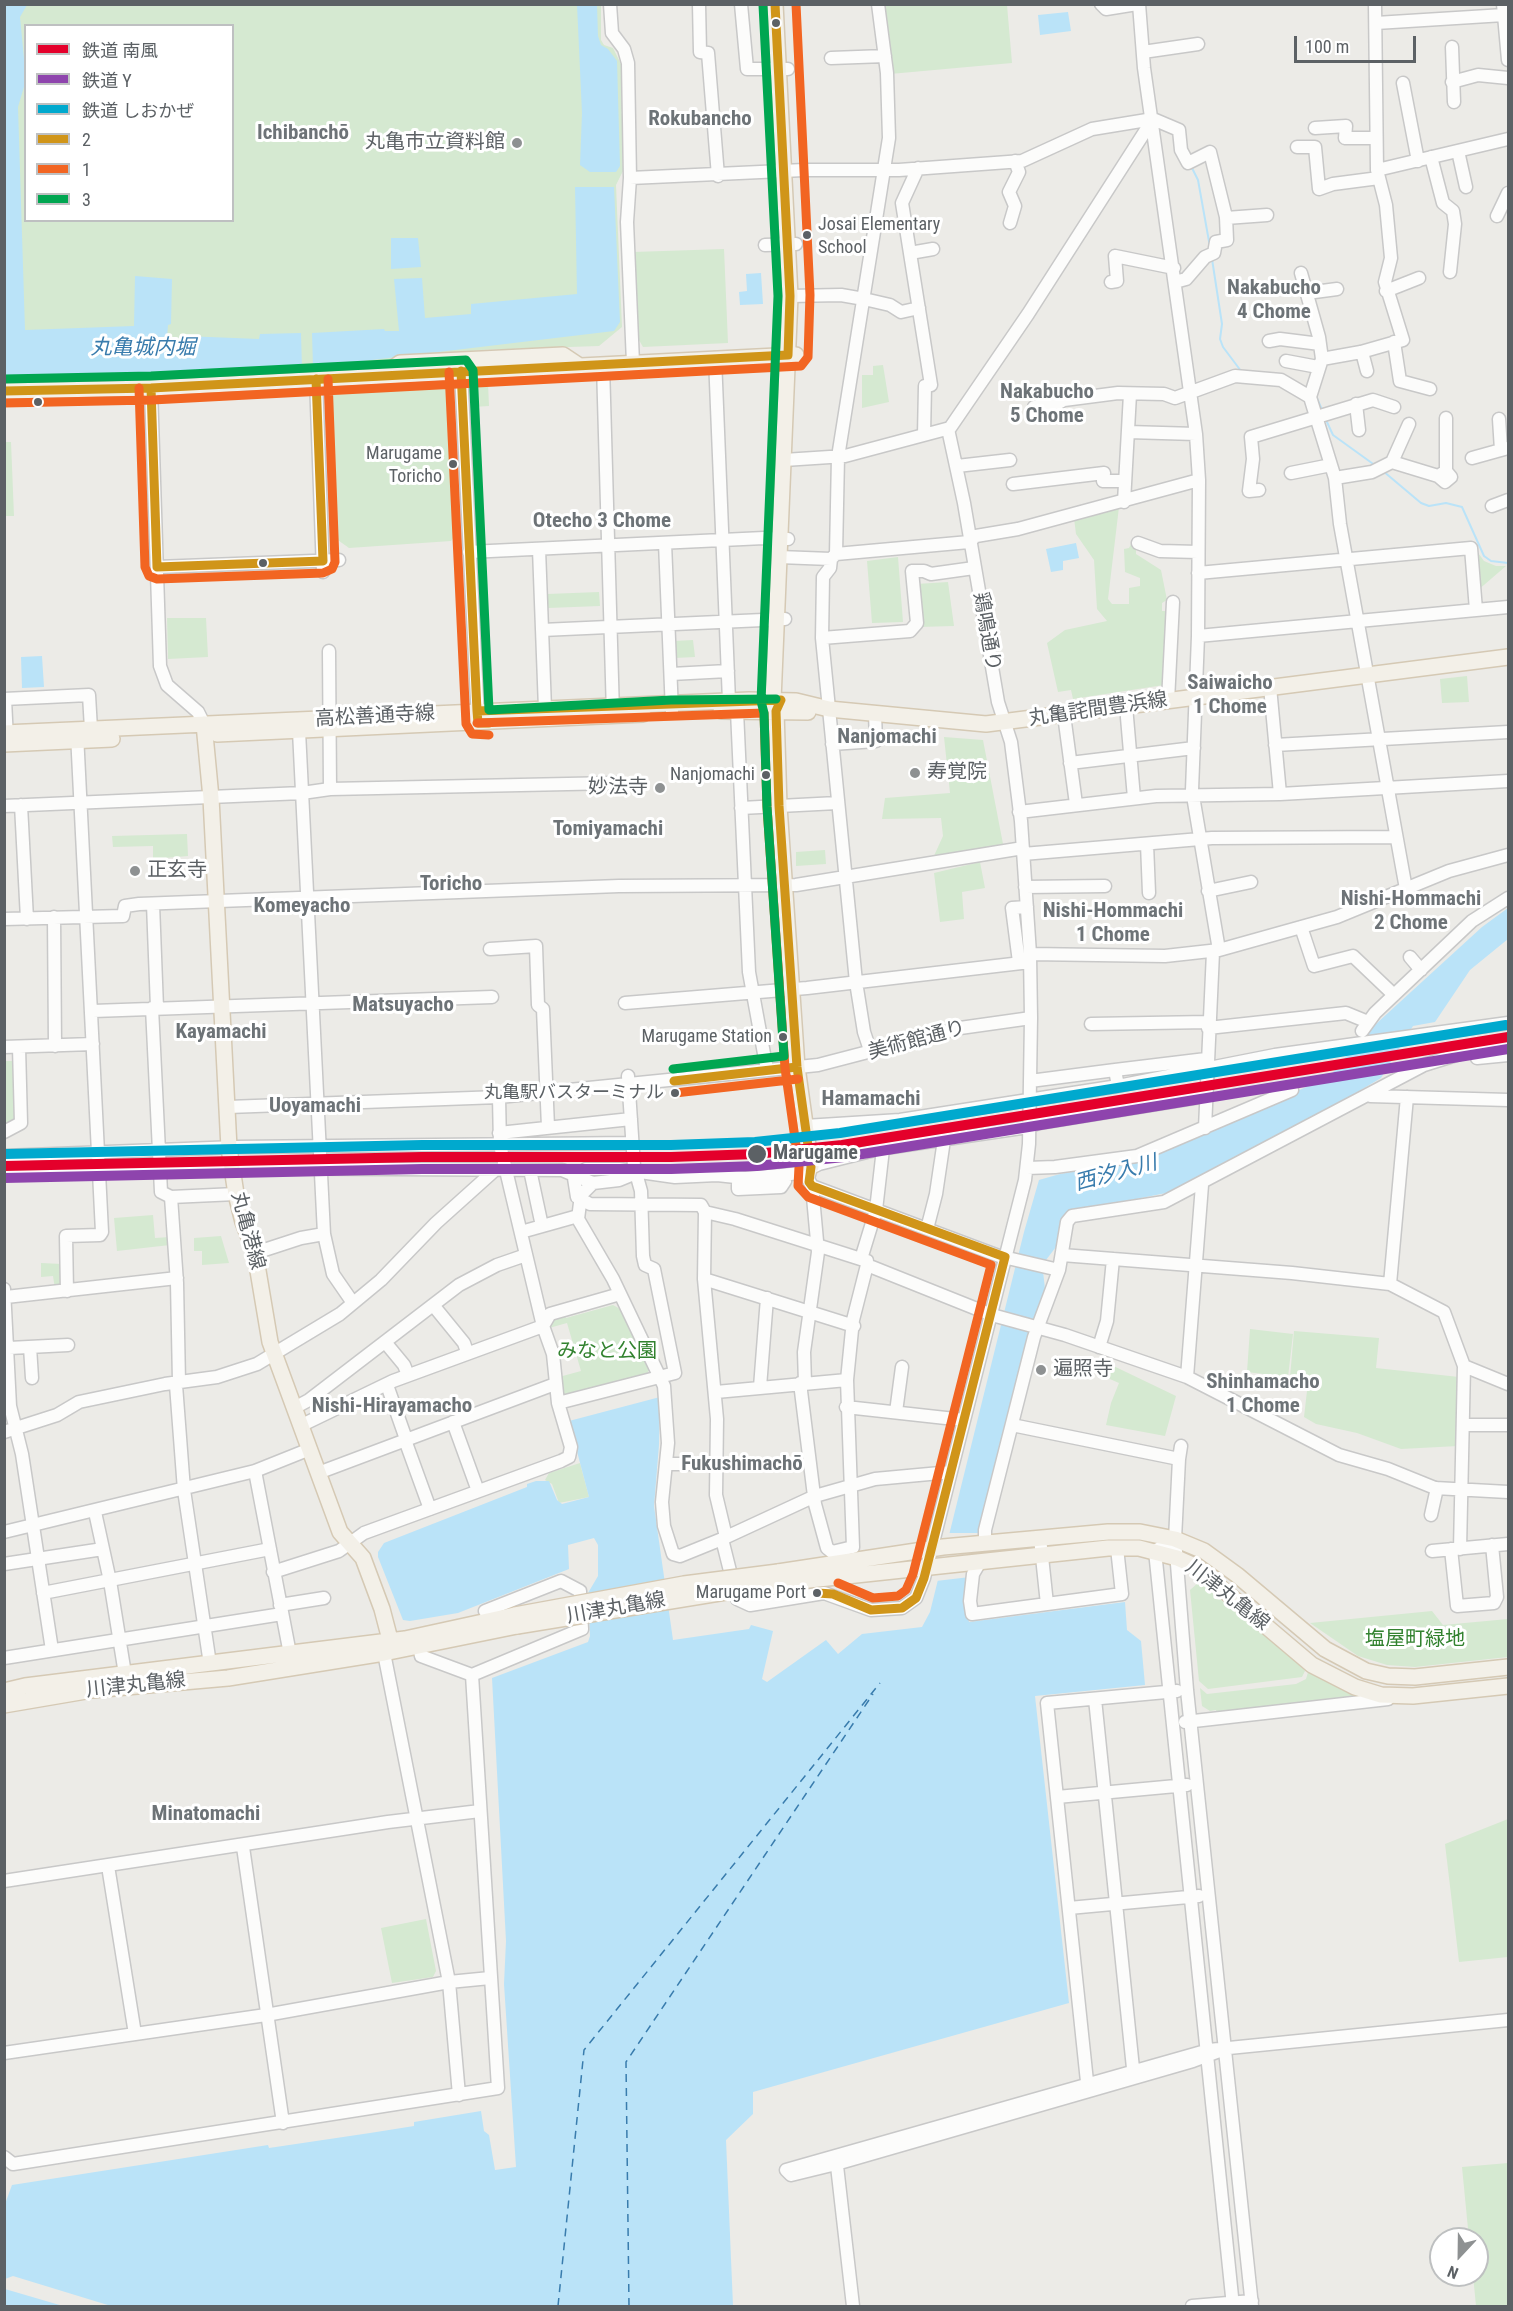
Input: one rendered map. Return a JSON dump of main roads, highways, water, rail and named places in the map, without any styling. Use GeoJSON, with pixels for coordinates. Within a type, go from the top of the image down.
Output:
{"type":"FeatureCollection","features":[{"type":"Feature","properties":{"kind":"main road"},"geometry":{"type":"LineString","coordinates":[[775,4],[783,69]]}},
{"type":"Feature","properties":{"kind":"main road"},"geometry":{"type":"LineString","coordinates":[[784,4],[783,69],[794,296],[777,704],[779,806],[792,989],[811,1167]]}},
{"type":"Feature","properties":{"kind":"main road"},"geometry":{"type":"LineString","coordinates":[[384,375],[400,363],[563,355],[578,365]]}},
{"type":"Feature","properties":{"kind":"main road"},"geometry":{"type":"LineString","coordinates":[[4,392],[151,388],[792,355]]}},
{"type":"Feature","properties":{"kind":"main road","name":"丸亀詫間豊浜線"},"geometry":{"type":"LineString","coordinates":[[777,704],[807,712],[829,709],[986,724],[1004,723],[1367,673],[1509,657]]}},
{"type":"Feature","properties":{"kind":"main road","name":"高松善通寺線"},"geometry":{"type":"LineString","coordinates":[[6,738],[777,704]]}},
{"type":"Feature","properties":{"kind":"main road","name":"高松善通寺線"},"geometry":{"type":"LineString","coordinates":[[477,717],[545,709],[613,711]]}},
{"type":"Feature","properties":{"kind":"main road","name":"高松善通寺線"},"geometry":{"type":"LineString","coordinates":[[205,729],[299,731],[329,724]]}},
{"type":"Feature","properties":{"kind":"main road","name":"丸亀港線"},"geometry":{"type":"LineString","coordinates":[[205,729],[211,798],[229,1148],[236,1194],[243,1222],[255,1253],[270,1342],[296,1407],[340,1532],[348,1544],[363,1558],[387,1647]]}},
{"type":"Feature","properties":{"kind":"main road","name":"川津丸亀線"},"geometry":{"type":"LineString","coordinates":[[4,1704],[92,1690],[228,1678],[516,1621],[684,1584],[779,1577],[980,1552],[1040,1538],[1108,1532],[1140,1532],[1175,1539],[1212,1556],[1325,1649],[1366,1671],[1388,1676],[1416,1677],[1509,1667]]}},
{"type":"Feature","properties":{"kind":"main road","name":"川津丸亀線"},"geometry":{"type":"LineString","coordinates":[[980,1552],[1042,1556],[1117,1548],[1155,1551],[1195,1566],[1312,1665],[1332,1677],[1381,1695],[1413,1696],[1509,1686]]}},
{"type":"Feature","properties":{"kind":"main road","name":"川津丸亀線"},"geometry":{"type":"LineString","coordinates":[[4,1691],[290,1654],[419,1646],[516,1621]]}},
{"type":"Feature","properties":{"kind":"water","name":"丸亀城内堀"},"geometry":{"type":"Polygon","coordinates":[[[4,5],[27,5],[20,17],[24,87],[18,107],[25,330],[134,326],[135,276],[172,279],[171,324],[168,325],[167,339],[183,339],[184,336],[259,339],[260,334],[301,333],[302,369],[5,377],[4,5]]]}},
{"type":"Feature","properties":{"kind":"water"},"geometry":{"type":"Polygon","coordinates":[[[577,5],[597,5],[598,36],[601,45],[608,49],[617,61],[620,166],[616,172],[590,172],[580,165],[582,113],[577,5]]]}},
{"type":"Feature","properties":{"kind":"water"},"geometry":{"type":"Polygon","coordinates":[[[1068,12],[1071,31],[1040,35],[1038,15],[1068,12]]]}},
{"type":"Feature","properties":{"kind":"water"},"geometry":{"type":"Polygon","coordinates":[[[575,187],[614,187],[620,322],[614,331],[313,367],[312,333],[384,329],[385,331],[399,331],[394,279],[422,278],[425,318],[471,314],[471,304],[577,294],[575,187]]]}},
{"type":"Feature","properties":{"kind":"water"},"geometry":{"type":"Polygon","coordinates":[[[391,238],[418,238],[421,267],[391,269],[391,238]]]}},
{"type":"Feature","properties":{"kind":"water"},"geometry":{"type":"Polygon","coordinates":[[[761,273],[763,304],[740,305],[739,292],[747,291],[746,274],[761,273]]]}},
{"type":"Feature","properties":{"kind":"water"},"geometry":{"type":"Polygon","coordinates":[[[1076,543],[1079,558],[1063,561],[1063,570],[1051,572],[1046,549],[1076,543]]]}},
{"type":"Feature","properties":{"kind":"water"},"geometry":{"type":"Polygon","coordinates":[[[42,656],[44,687],[22,688],[21,657],[42,656]]]}},
{"type":"Feature","properties":{"kind":"water","name":"西汐入川"},"geometry":{"type":"Polygon","coordinates":[[[1508,908],[1508,939],[1470,970],[1435,1022],[1413,1026],[1381,1078],[1280,1138],[1166,1193],[1066,1213],[1059,1243],[1046,1260],[1043,1271],[1045,1289],[970,1573],[965,1602],[969,1622],[1125,1602],[1127,1630],[1141,1641],[1145,1685],[1035,1696],[1069,2003],[753,2092],[753,2114],[726,2140],[733,2306],[111,2306],[13,2276],[5,2279],[5,2204],[12,2185],[268,2145],[269,2148],[370,2133],[414,2126],[414,2122],[481,2111],[484,2131],[489,2135],[495,2170],[516,2167],[504,1984],[506,1941],[492,1678],[588,1642],[590,1636],[588,1593],[598,1576],[598,1545],[594,1538],[568,1545],[569,1569],[458,1613],[410,1621],[403,1620],[378,1557],[378,1552],[384,1543],[527,1487],[527,1484],[536,1481],[549,1481],[557,1500],[562,1504],[589,1497],[569,1421],[660,1397],[654,1506],[673,1640],[749,1629],[751,1625],[773,1631],[762,1679],[767,1682],[826,1640],[838,1654],[862,1634],[922,1627],[930,1612],[1024,1232],[1039,1180],[1060,1174],[1138,1161],[1329,1077],[1365,1034],[1482,927],[1508,908]]]}},
{"type":"Feature","properties":{"kind":"water"},"geometry":{"type":"Polygon","coordinates":[[[5,2289],[63,2306],[5,2306],[5,2289]]]}},
{"type":"Feature","properties":{"kind":"waterway"},"geometry":{"type":"LineString","coordinates":[[1191,166],[1198,180],[1210,247]]}},
{"type":"Feature","properties":{"kind":"waterway"},"geometry":{"type":"LineString","coordinates":[[1212,259],[1222,324],[1220,339],[1223,347],[1241,371]]}},
{"type":"Feature","properties":{"kind":"waterway"},"geometry":{"type":"LineString","coordinates":[[1316,396],[1323,412]]}},
{"type":"Feature","properties":{"kind":"waterway"},"geometry":{"type":"LineString","coordinates":[[1326,420],[1333,435],[1376,466]]}},
{"type":"Feature","properties":{"kind":"waterway"},"geometry":{"type":"LineString","coordinates":[[1383,471],[1421,503],[1429,506],[1446,503],[1462,507],[1484,556],[1491,561],[1508,563]]}},
{"type":"Feature","properties":{"kind":"rail line","name":"しおかぜ"},"geometry":{"type":"LineString","coordinates":[[4,1154],[422,1145],[671,1145],[755,1142],[840,1133],[1506,1025]]}},
{"type":"Feature","properties":{"kind":"rail line","name":"南風"},"geometry":{"type":"LineString","coordinates":[[4,1166],[422,1157],[671,1157],[756,1154],[842,1145],[1508,1037]]}},
{"type":"Feature","properties":{"kind":"rail line","name":"Y"},"geometry":{"type":"LineString","coordinates":[[4,1178],[422,1169],[671,1169],[757,1166],[844,1157],[1508,1049]]}},
{"type":"Feature","properties":{"kind":"place","name":"丸亀市立資料館"},"geometry":{"type":"Point","coordinates":[517,143]}},
{"type":"Feature","properties":{"kind":"place","name":"Josai Elementary School"},"geometry":{"type":"Point","coordinates":[807,235]}},
{"type":"Feature","properties":{"kind":"place","name":"Marugame Toricho"},"geometry":{"type":"Point","coordinates":[453,464]}},
{"type":"Feature","properties":{"kind":"place","name":"寿覚院"},"geometry":{"type":"Point","coordinates":[915,773]}},
{"type":"Feature","properties":{"kind":"place","name":"Nanjomachi"},"geometry":{"type":"Point","coordinates":[766,775]}},
{"type":"Feature","properties":{"kind":"place","name":"妙法寺"},"geometry":{"type":"Point","coordinates":[660,788]}},
{"type":"Feature","properties":{"kind":"place","name":"正玄寺"},"geometry":{"type":"Point","coordinates":[135,871]}},
{"type":"Feature","properties":{"kind":"place","name":"Marugame Station"},"geometry":{"type":"Point","coordinates":[783,1037]}},
{"type":"Feature","properties":{"kind":"place","name":"丸亀駅バスターミナル"},"geometry":{"type":"Point","coordinates":[675,1093]}},
{"type":"Feature","properties":{"kind":"place","name":"Marugame"},"geometry":{"type":"Point","coordinates":[757,1154]}},
{"type":"Feature","properties":{"kind":"place","name":"遍照寺"},"geometry":{"type":"Point","coordinates":[1041,1370]}},
{"type":"Feature","properties":{"kind":"place","name":"Marugame Port"},"geometry":{"type":"Point","coordinates":[817,1593]}},
{"type":"Feature","properties":{"kind":"district","name":"Rokubancho"},"geometry":{"type":"Point","coordinates":[700,120]}},
{"type":"Feature","properties":{"kind":"district","name":"Ichibanchō"},"geometry":{"type":"Point","coordinates":[303,134]}},
{"type":"Feature","properties":{"kind":"district","name":"Nakabucho 4 Chome"},"geometry":{"type":"Point","coordinates":[1274,301]}},
{"type":"Feature","properties":{"kind":"district","name":"Nakabucho 5 Chome"},"geometry":{"type":"Point","coordinates":[1047,405]}},
{"type":"Feature","properties":{"kind":"district","name":"Otecho 3 Chome"},"geometry":{"type":"Point","coordinates":[602,522]}},
{"type":"Feature","properties":{"kind":"district","name":"Saiwaicho 1 Chome"},"geometry":{"type":"Point","coordinates":[1230,696]}},
{"type":"Feature","properties":{"kind":"district","name":"Nanjomachi"},"geometry":{"type":"Point","coordinates":[887,738]}},
{"type":"Feature","properties":{"kind":"district","name":"Tomiyamachi"},"geometry":{"type":"Point","coordinates":[608,830]}},
{"type":"Feature","properties":{"kind":"district","name":"Toricho"},"geometry":{"type":"Point","coordinates":[451,885]}},
{"type":"Feature","properties":{"kind":"district","name":"Komeyacho"},"geometry":{"type":"Point","coordinates":[302,907]}},
{"type":"Feature","properties":{"kind":"district","name":"Nishi-Hommachi 2 Chome"},"geometry":{"type":"Point","coordinates":[1411,912]}},
{"type":"Feature","properties":{"kind":"district","name":"Nishi-Hommachi 1 Chome"},"geometry":{"type":"Point","coordinates":[1113,924]}},
{"type":"Feature","properties":{"kind":"district","name":"Matsuyacho"},"geometry":{"type":"Point","coordinates":[403,1006]}},
{"type":"Feature","properties":{"kind":"district","name":"Kayamachi"},"geometry":{"type":"Point","coordinates":[221,1033]}},
{"type":"Feature","properties":{"kind":"district","name":"Hamamachi"},"geometry":{"type":"Point","coordinates":[871,1100]}},
{"type":"Feature","properties":{"kind":"district","name":"Uoyamachi"},"geometry":{"type":"Point","coordinates":[315,1107]}},
{"type":"Feature","properties":{"kind":"district","name":"Shinhamacho 1 Chome"},"geometry":{"type":"Point","coordinates":[1263,1395]}},
{"type":"Feature","properties":{"kind":"district","name":"Nishi-Hirayamacho"},"geometry":{"type":"Point","coordinates":[392,1407]}},
{"type":"Feature","properties":{"kind":"district","name":"Fukushimachō"},"geometry":{"type":"Point","coordinates":[742,1465]}},
{"type":"Feature","properties":{"kind":"district","name":"Minatomachi"},"geometry":{"type":"Point","coordinates":[206,1815]}},
{"type":"Feature","properties":{"kind":"park label","name":"みなと公園"},"geometry":{"type":"Point","coordinates":[607,1352]}},
{"type":"Feature","properties":{"kind":"park label","name":"塩屋町緑地"},"geometry":{"type":"Point","coordinates":[1415,1640]}}]}
